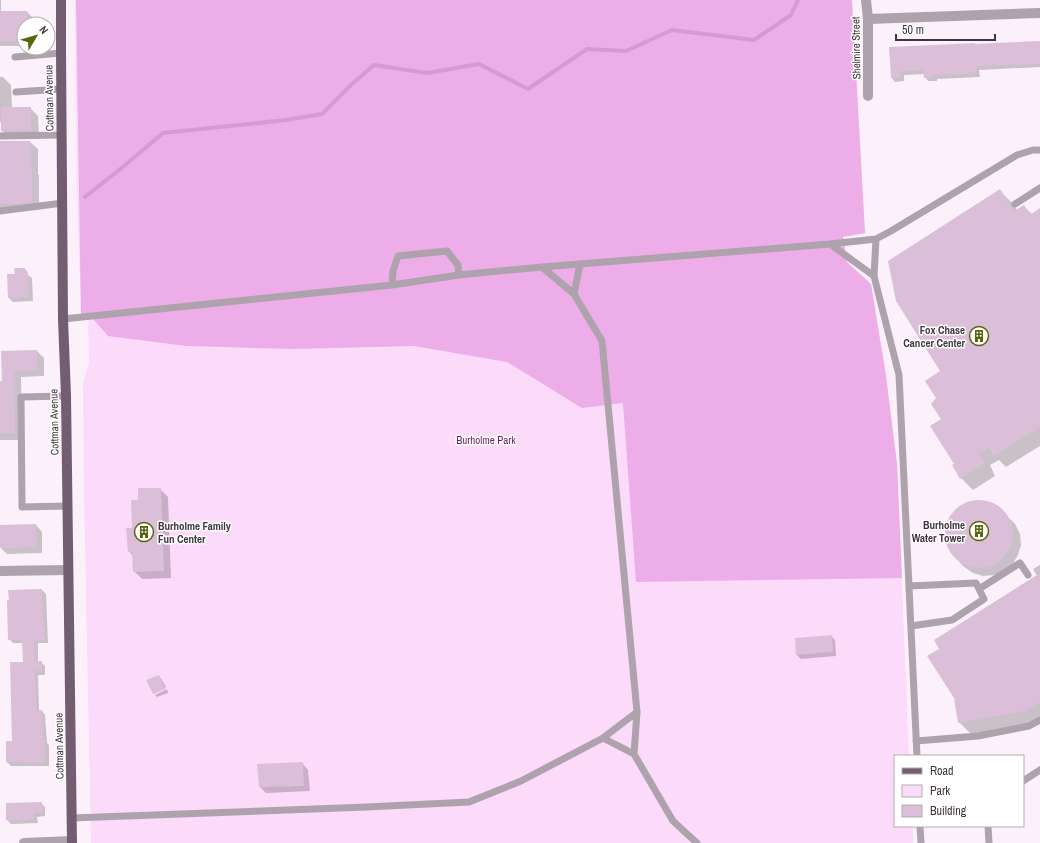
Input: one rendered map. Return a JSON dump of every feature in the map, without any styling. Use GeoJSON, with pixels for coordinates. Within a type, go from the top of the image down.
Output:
{"type":"FeatureCollection","features":[{"type":"Feature","properties":{"kind":"main road","name":"Cottman Avenue"},"geometry":{"type":"LineString","coordinates":[[61,0],[60,53],[63,203],[63,319],[66,396],[72,842]]}},
{"type":"Feature","properties":{"kind":"street","name":"Shelmire Street"},"geometry":{"type":"LineString","coordinates":[[866,0],[868,20],[868,96]]}},
{"type":"Feature","properties":{"kind":"street"},"geometry":{"type":"LineString","coordinates":[[868,20],[1040,13]]}},
{"type":"Feature","properties":{"kind":"street"},"geometry":{"type":"LineString","coordinates":[[0,571],[68,570]]}},
{"type":"Feature","properties":{"kind":"street"},"geometry":{"type":"LineString","coordinates":[[24,843],[72,842]]}},
{"type":"Feature","properties":{"kind":"lane"},"geometry":{"type":"LineString","coordinates":[[15,57],[60,53]]}},
{"type":"Feature","properties":{"kind":"lane"},"geometry":{"type":"LineString","coordinates":[[16,92],[61,89]]}},
{"type":"Feature","properties":{"kind":"lane"},"geometry":{"type":"LineString","coordinates":[[0,136],[62,135]]}},
{"type":"Feature","properties":{"kind":"lane"},"geometry":{"type":"LineString","coordinates":[[63,319],[392,285],[459,275],[876,239],[1017,155],[1033,150],[1040,150]]}},
{"type":"Feature","properties":{"kind":"lane"},"geometry":{"type":"LineString","coordinates":[[1015,204],[1040,188]]}},
{"type":"Feature","properties":{"kind":"lane"},"geometry":{"type":"LineString","coordinates":[[0,211],[63,203]]}},
{"type":"Feature","properties":{"kind":"lane"},"geometry":{"type":"LineString","coordinates":[[876,239],[874,276],[899,375],[917,755]]}},
{"type":"Feature","properties":{"kind":"lane"},"geometry":{"type":"LineString","coordinates":[[830,244],[874,276]]}},
{"type":"Feature","properties":{"kind":"lane"},"geometry":{"type":"LineString","coordinates":[[392,285],[393,271],[398,256],[447,251],[458,265],[459,275]]}},
{"type":"Feature","properties":{"kind":"lane"},"geometry":{"type":"LineString","coordinates":[[574,294],[580,264]]}},
{"type":"Feature","properties":{"kind":"lane"},"geometry":{"type":"LineString","coordinates":[[542,267],[574,294],[602,341],[637,712],[634,754]]}},
{"type":"Feature","properties":{"kind":"lane"},"geometry":{"type":"LineString","coordinates":[[66,396],[21,397],[22,506],[67,506]]}},
{"type":"Feature","properties":{"kind":"lane"},"geometry":{"type":"LineString","coordinates":[[979,589],[1020,564],[1028,575]]}},
{"type":"Feature","properties":{"kind":"lane"},"geometry":{"type":"LineString","coordinates":[[909,586],[976,584],[984,599],[952,620],[911,626]]}},
{"type":"Feature","properties":{"kind":"lane"},"geometry":{"type":"LineString","coordinates":[[72,818],[469,802],[521,781],[603,738],[637,712]]}},
{"type":"Feature","properties":{"kind":"lane"},"geometry":{"type":"LineString","coordinates":[[916,741],[978,736],[1029,726],[1040,720]]}},
{"type":"Feature","properties":{"kind":"lane"},"geometry":{"type":"LineString","coordinates":[[603,738],[634,754],[673,821],[697,843]]}},
{"type":"Feature","properties":{"kind":"lane"},"geometry":{"type":"LineString","coordinates":[[1024,780],[1040,770]]}},
{"type":"Feature","properties":{"kind":"lane"},"geometry":{"type":"LineString","coordinates":[[920,827],[921,843]]}},
{"type":"Feature","properties":{"kind":"lane"},"geometry":{"type":"LineString","coordinates":[[988,827],[989,843]]}},
{"type":"Feature","properties":{"kind":"green space","name":"Burholme Park"},"geometry":{"type":"Polygon","coordinates":[[[75,0],[852,0],[865,233],[843,237],[847,262],[871,284],[886,376],[897,464],[909,755],[894,755],[894,827],[913,827],[913,843],[91,843],[83,383],[89,363],[88,313],[81,314],[77,188],[75,0]]]}},
{"type":"Feature","properties":{"kind":"shaded area"},"geometry":{"type":"Polygon","coordinates":[[[76,0],[852,0],[865,233],[843,237],[847,262],[871,284],[886,376],[897,464],[902,578],[636,582],[623,403],[582,408],[507,362],[414,346],[294,349],[186,346],[108,336],[88,313],[81,314],[76,0]]]}},
{"type":"Feature","properties":{"kind":"building"},"geometry":{"type":"Polygon","coordinates":[[[0,11],[27,11],[27,16],[16,16],[16,41],[0,41],[0,11]]]}},
{"type":"Feature","properties":{"kind":"building"},"geometry":{"type":"Polygon","coordinates":[[[1040,41],[1040,64],[976,66],[976,73],[933,75],[933,77],[924,78],[923,70],[900,71],[900,78],[891,78],[889,47],[1040,41]]]}},
{"type":"Feature","properties":{"kind":"building"},"geometry":{"type":"Polygon","coordinates":[[[1,107],[31,107],[31,130],[1,131],[1,107]]]}},
{"type":"Feature","properties":{"kind":"building"},"geometry":{"type":"Polygon","coordinates":[[[0,141],[30,141],[32,202],[0,204],[0,141]]]}},
{"type":"Feature","properties":{"kind":"building","name":"Fox Chase Cancer Center"},"geometry":{"type":"Polygon","coordinates":[[[1000,189],[1014,211],[1024,205],[1030,215],[1040,208],[1040,427],[994,456],[989,448],[979,453],[984,464],[960,479],[952,465],[954,464],[930,426],[941,419],[931,404],[936,398],[925,381],[940,371],[896,301],[888,261],[1000,189]]]}},
{"type":"Feature","properties":{"kind":"building"},"geometry":{"type":"Polygon","coordinates":[[[14,268],[25,268],[25,273],[28,273],[29,297],[8,298],[7,274],[15,274],[14,268]]]}},
{"type":"Feature","properties":{"kind":"building"},"geometry":{"type":"Polygon","coordinates":[[[37,350],[38,370],[14,370],[15,433],[0,433],[0,381],[2,381],[1,351],[37,350]]]}},
{"type":"Feature","properties":{"kind":"building","name":"Burholme Family Fun Center"},"geometry":{"type":"Polygon","coordinates":[[[138,488],[161,488],[164,571],[133,572],[132,552],[128,552],[126,528],[132,528],[131,500],[138,500],[138,488]]]}},
{"type":"Feature","properties":{"kind":"building","name":"Burholme Water Tower"},"geometry":{"type":"Polygon","coordinates":[[[979,500],[992,503],[1003,510],[1010,521],[1013,534],[1010,547],[1003,558],[992,565],[979,568],[966,565],[955,558],[948,547],[945,534],[948,521],[955,510],[966,503],[979,500]]]}},
{"type":"Feature","properties":{"kind":"building"},"geometry":{"type":"Polygon","coordinates":[[[36,524],[37,547],[0,548],[0,525],[36,524]]]}},
{"type":"Feature","properties":{"kind":"building"},"geometry":{"type":"Polygon","coordinates":[[[1040,573],[1040,702],[1026,711],[958,723],[954,698],[927,656],[939,649],[934,640],[1040,573]]]}},
{"type":"Feature","properties":{"kind":"building"},"geometry":{"type":"Polygon","coordinates":[[[42,589],[44,640],[34,640],[35,661],[42,661],[42,671],[35,671],[36,710],[42,710],[43,740],[45,740],[45,763],[6,762],[6,741],[12,741],[10,662],[23,662],[22,640],[8,640],[8,590],[42,589]]]}},
{"type":"Feature","properties":{"kind":"building"},"geometry":{"type":"Polygon","coordinates":[[[832,635],[833,652],[796,655],[795,638],[832,635]]]}},
{"type":"Feature","properties":{"kind":"building"},"geometry":{"type":"Polygon","coordinates":[[[159,675],[165,689],[153,694],[146,680],[159,675]]]}},
{"type":"Feature","properties":{"kind":"building"},"geometry":{"type":"Polygon","coordinates":[[[303,762],[304,786],[259,787],[257,764],[303,762]]]}},
{"type":"Feature","properties":{"kind":"building"},"geometry":{"type":"Polygon","coordinates":[[[42,802],[42,813],[34,813],[34,820],[6,820],[6,803],[42,802]]]}},
{"type":"Feature","properties":{"kind":"waterway"},"geometry":{"type":"LineString","coordinates":[[85,197],[163,133],[286,120],[322,114],[351,85],[374,65],[427,73],[479,64],[528,89],[587,49],[626,51],[672,30],[754,40],[791,15],[798,0]]}},
{"type":"Feature","properties":{"kind":"place","name":"Fox Chase Cancer Center"},"geometry":{"type":"Point","coordinates":[979,336]}},
{"type":"Feature","properties":{"kind":"place","name":"Burholme Water Tower"},"geometry":{"type":"Point","coordinates":[979,531]}},
{"type":"Feature","properties":{"kind":"place","name":"Burholme Family Fun Center"},"geometry":{"type":"Point","coordinates":[144,532]}}]}
